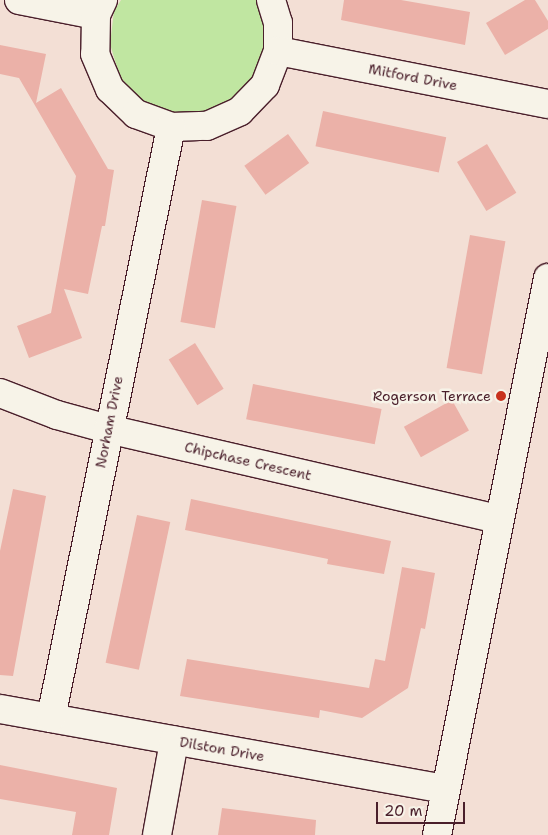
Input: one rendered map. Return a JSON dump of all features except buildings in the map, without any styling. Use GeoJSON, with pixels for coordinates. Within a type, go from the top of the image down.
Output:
{"type":"FeatureCollection","features":[{"type":"Feature","properties":{"kind":"street"},"geometry":{"type":"LineString","coordinates":[[19,0],[99,8],[95,54],[110,88],[136,114],[171,127],[207,126],[240,111],[265,84],[278,51],[278,23],[271,0]]}},
{"type":"Feature","properties":{"kind":"street","name":"Mitford Drive"},"geometry":{"type":"LineString","coordinates":[[278,51],[548,104]]}},
{"type":"Feature","properties":{"kind":"street","name":"Norham Drive"},"geometry":{"type":"LineString","coordinates":[[51,718],[108,429],[171,127]]}},
{"type":"Feature","properties":{"kind":"street"},"geometry":{"type":"LineString","coordinates":[[437,835],[548,278]]}},
{"type":"Feature","properties":{"kind":"street","name":"Chipchase Crescent"},"geometry":{"type":"LineString","coordinates":[[0,393],[57,415],[108,429],[499,519]]}},
{"type":"Feature","properties":{"kind":"street","name":"Dilston Drive"},"geometry":{"type":"LineString","coordinates":[[0,709],[445,789]]}},
{"type":"Feature","properties":{"kind":"street"},"geometry":{"type":"LineString","coordinates":[[157,835],[174,740]]}},
{"type":"Feature","properties":{"kind":"green space"},"geometry":{"type":"Polygon","coordinates":[[[121,0],[256,0],[266,34],[262,62],[247,88],[224,106],[196,115],[166,112],[140,99],[120,77],[110,44],[114,11],[121,0]]]}},
{"type":"Feature","properties":{"kind":"place","name":"Rogerson Terrace"},"geometry":{"type":"Point","coordinates":[501,396]}}]}
